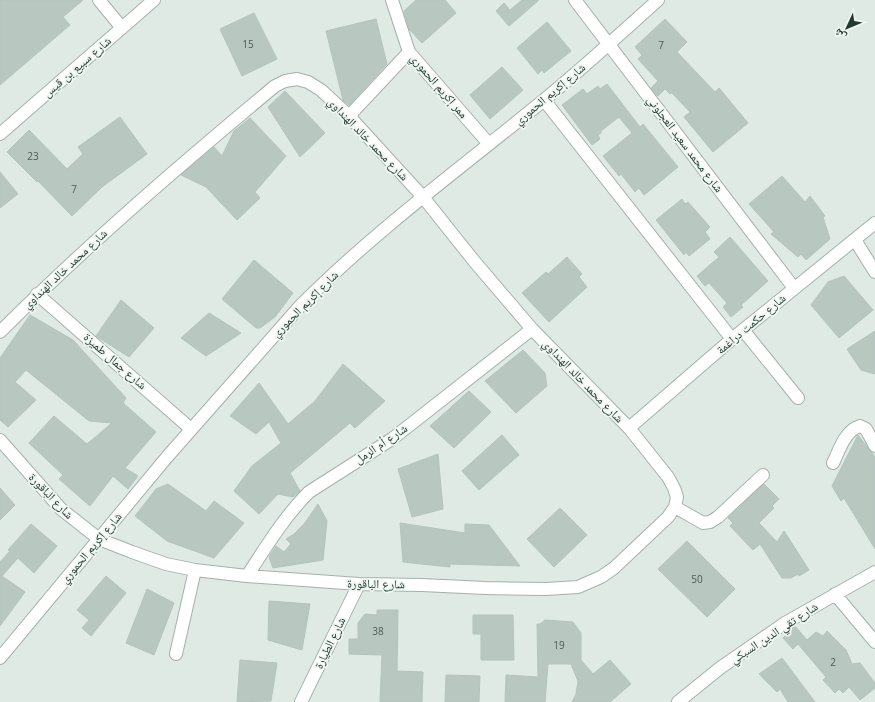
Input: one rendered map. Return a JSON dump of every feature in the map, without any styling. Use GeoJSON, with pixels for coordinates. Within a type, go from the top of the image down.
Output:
{"type":"FeatureCollection","features":[{"type":"Feature","properties":{"kind":"street"},"geometry":{"type":"LineString","coordinates":[[99,0],[122,28]]}},
{"type":"Feature","properties":{"kind":"street","name":"شارع سبيع بن قيس"},"geometry":{"type":"LineString","coordinates":[[2,127],[154,0]]}},
{"type":"Feature","properties":{"kind":"street","name":"ممر إكريم الحموري"},"geometry":{"type":"LineString","coordinates":[[392,0],[409,52],[489,144]]}},
{"type":"Feature","properties":{"kind":"street","name":"شارع محمد سعيد العجلوني"},"geometry":{"type":"LineString","coordinates":[[575,0],[794,288]]}},
{"type":"Feature","properties":{"kind":"street","name":"شارع إكريم الحموري"},"geometry":{"type":"LineString","coordinates":[[0,658],[191,429],[301,305],[423,196],[544,100],[658,0]]}},
{"type":"Feature","properties":{"kind":"street"},"geometry":{"type":"LineString","coordinates":[[349,116],[409,52]]}},
{"type":"Feature","properties":{"kind":"street","name":"شارع محمد خالد الهنداوي"},"geometry":{"type":"LineString","coordinates":[[0,332],[37,294],[184,162],[275,86],[285,80],[297,79],[308,82],[321,90],[349,116],[423,196],[474,261],[532,329],[629,428]]}},
{"type":"Feature","properties":{"kind":"street"},"geometry":{"type":"LineString","coordinates":[[544,100],[732,339]]}},
{"type":"Feature","properties":{"kind":"street","name":"شارع حكمت دراغمة"},"geometry":{"type":"LineString","coordinates":[[629,428],[732,339],[875,223]]}},
{"type":"Feature","properties":{"kind":"street"},"geometry":{"type":"LineString","coordinates":[[855,240],[875,272]]}},
{"type":"Feature","properties":{"kind":"street","name":"شارع جمال طميزة"},"geometry":{"type":"LineString","coordinates":[[37,294],[191,429]]}},
{"type":"Feature","properties":{"kind":"street","name":"شارع أم الرمل"},"geometry":{"type":"LineString","coordinates":[[247,576],[287,518],[309,492],[392,439],[532,329]]}},
{"type":"Feature","properties":{"kind":"street"},"geometry":{"type":"LineString","coordinates":[[743,330],[798,398]]}},
{"type":"Feature","properties":{"kind":"street"},"geometry":{"type":"LineString","coordinates":[[833,463],[844,439],[855,427],[860,426],[866,429],[875,446]]}},
{"type":"Feature","properties":{"kind":"street"},"geometry":{"type":"LineString","coordinates":[[629,428],[668,477],[677,497],[675,507],[703,523],[710,522],[718,517],[763,475]]}},
{"type":"Feature","properties":{"kind":"street","name":"شارع الباقورة"},"geometry":{"type":"LineString","coordinates":[[0,440],[61,509],[99,539],[166,564],[195,570],[247,576],[359,584],[546,589],[578,587],[601,577],[614,568],[668,518],[675,507]]}},
{"type":"Feature","properties":{"kind":"street"},"geometry":{"type":"LineString","coordinates":[[176,654],[195,570]]}},
{"type":"Feature","properties":{"kind":"street","name":"شارع تقي الدين السبكي"},"geometry":{"type":"LineString","coordinates":[[678,702],[745,650],[834,594],[875,572]]}},
{"type":"Feature","properties":{"kind":"street","name":"شارع الطيارة"},"geometry":{"type":"LineString","coordinates":[[301,702],[359,584]]}},
{"type":"Feature","properties":{"kind":"street"},"geometry":{"type":"LineString","coordinates":[[834,594],[875,642]]}},
{"type":"Feature","properties":{"kind":"building"},"geometry":{"type":"Polygon","coordinates":[[[0,0],[83,0],[63,17],[70,25],[0,85],[0,0]]]}},
{"type":"Feature","properties":{"kind":"building"},"geometry":{"type":"Polygon","coordinates":[[[416,0],[445,0],[456,13],[422,43],[409,29],[404,11],[416,0]]]}},
{"type":"Feature","properties":{"kind":"building"},"geometry":{"type":"Polygon","coordinates":[[[522,0],[539,0],[509,26],[496,11],[504,3],[510,10],[522,0]]]}},
{"type":"Feature","properties":{"kind":"building"},"geometry":{"type":"Polygon","coordinates":[[[254,13],[277,59],[242,76],[220,29],[254,13]]]}},
{"type":"Feature","properties":{"kind":"building"},"geometry":{"type":"Polygon","coordinates":[[[376,19],[387,64],[349,105],[343,100],[326,31],[376,19]]]}},
{"type":"Feature","properties":{"kind":"building"},"geometry":{"type":"Polygon","coordinates":[[[665,19],[687,42],[677,52],[715,92],[719,88],[748,123],[713,152],[684,117],[690,112],[672,93],[670,94],[665,89],[658,96],[651,88],[658,81],[638,59],[642,55],[635,47],[665,19]]]}},
{"type":"Feature","properties":{"kind":"building"},"geometry":{"type":"Polygon","coordinates":[[[547,22],[571,51],[544,73],[542,70],[538,74],[517,48],[547,22]]]}},
{"type":"Feature","properties":{"kind":"building"},"geometry":{"type":"Polygon","coordinates":[[[502,67],[523,90],[490,119],[470,95],[502,67]]]}},
{"type":"Feature","properties":{"kind":"building"},"geometry":{"type":"Polygon","coordinates":[[[607,84],[640,127],[643,124],[678,167],[644,195],[639,188],[635,192],[621,174],[619,176],[603,156],[632,133],[619,117],[601,131],[598,135],[600,139],[592,145],[562,105],[583,89],[587,94],[598,86],[600,89],[607,84]]]}},
{"type":"Feature","properties":{"kind":"building"},"geometry":{"type":"Polygon","coordinates":[[[285,91],[325,133],[300,157],[268,107],[285,91]]]}},
{"type":"Feature","properties":{"kind":"building"},"geometry":{"type":"Polygon","coordinates":[[[120,117],[147,154],[102,187],[72,216],[7,152],[29,130],[67,169],[83,154],[78,147],[120,117]]]}},
{"type":"Feature","properties":{"kind":"building"},"geometry":{"type":"Polygon","coordinates":[[[250,118],[286,156],[255,192],[260,198],[237,220],[206,187],[181,175],[214,147],[222,156],[234,131],[250,118]]]}},
{"type":"Feature","properties":{"kind":"building"},"geometry":{"type":"Polygon","coordinates":[[[0,172],[18,194],[0,208],[0,172]]]}},
{"type":"Feature","properties":{"kind":"building"},"geometry":{"type":"Polygon","coordinates":[[[782,176],[805,202],[810,196],[825,216],[823,217],[830,239],[806,260],[801,254],[798,257],[771,234],[774,232],[749,204],[782,176]]]}},
{"type":"Feature","properties":{"kind":"building"},"geometry":{"type":"Polygon","coordinates":[[[682,199],[685,204],[688,202],[710,227],[705,232],[710,239],[689,256],[686,252],[684,255],[656,220],[682,199]]]}},
{"type":"Feature","properties":{"kind":"building"},"geometry":{"type":"Polygon","coordinates":[[[730,237],[768,281],[741,305],[743,307],[731,317],[723,307],[727,303],[709,283],[705,286],[697,276],[719,257],[714,252],[730,237]]]}},
{"type":"Feature","properties":{"kind":"building"},"geometry":{"type":"Polygon","coordinates":[[[567,257],[582,274],[579,277],[587,287],[549,322],[522,293],[546,272],[548,274],[567,257]]]}},
{"type":"Feature","properties":{"kind":"building"},"geometry":{"type":"Polygon","coordinates":[[[254,260],[293,293],[275,317],[260,328],[256,328],[222,299],[254,260]]]}},
{"type":"Feature","properties":{"kind":"building"},"geometry":{"type":"Polygon","coordinates":[[[844,276],[873,310],[839,338],[811,305],[828,282],[844,276]]]}},
{"type":"Feature","properties":{"kind":"building"},"geometry":{"type":"Polygon","coordinates":[[[121,300],[154,328],[129,357],[96,336],[121,300]]]}},
{"type":"Feature","properties":{"kind":"building"},"geometry":{"type":"Polygon","coordinates":[[[209,313],[241,333],[206,356],[181,338],[209,313]]]}},
{"type":"Feature","properties":{"kind":"building"},"geometry":{"type":"Polygon","coordinates":[[[30,315],[73,340],[126,398],[123,403],[156,432],[125,468],[138,476],[128,489],[113,476],[90,506],[59,479],[63,475],[29,443],[54,416],[87,444],[112,423],[89,421],[26,370],[15,382],[36,400],[8,427],[0,420],[0,358],[30,315]]]}},
{"type":"Feature","properties":{"kind":"building"},"geometry":{"type":"Polygon","coordinates":[[[875,331],[875,374],[861,370],[847,349],[875,331]]]}},
{"type":"Feature","properties":{"kind":"building"},"geometry":{"type":"Polygon","coordinates":[[[523,350],[545,373],[547,386],[516,413],[485,381],[523,350]]]}},
{"type":"Feature","properties":{"kind":"building"},"geometry":{"type":"Polygon","coordinates":[[[343,364],[385,401],[355,428],[350,423],[290,473],[300,491],[293,497],[278,494],[259,514],[234,491],[252,466],[281,443],[269,422],[256,434],[230,416],[259,383],[288,424],[315,401],[343,364]]]}},
{"type":"Feature","properties":{"kind":"building"},"geometry":{"type":"Polygon","coordinates":[[[469,391],[491,412],[454,448],[430,426],[469,391]]]}},
{"type":"Feature","properties":{"kind":"building"},"geometry":{"type":"Polygon","coordinates":[[[502,435],[519,455],[479,490],[462,471],[502,435]]]}},
{"type":"Feature","properties":{"kind":"building"},"geometry":{"type":"Polygon","coordinates":[[[858,435],[875,457],[875,549],[844,498],[841,501],[832,486],[858,435]]]}},
{"type":"Feature","properties":{"kind":"building"},"geometry":{"type":"Polygon","coordinates":[[[438,454],[443,509],[412,517],[398,469],[438,454]]]}},
{"type":"Feature","properties":{"kind":"building"},"geometry":{"type":"Polygon","coordinates":[[[168,484],[206,511],[214,501],[244,523],[214,558],[167,541],[135,516],[156,489],[168,484]]]}},
{"type":"Feature","properties":{"kind":"building"},"geometry":{"type":"Polygon","coordinates":[[[764,484],[779,499],[772,506],[774,508],[759,523],[777,542],[784,531],[809,570],[799,576],[798,574],[791,578],[782,578],[760,544],[753,550],[730,526],[733,523],[728,518],[764,484]]]}},
{"type":"Feature","properties":{"kind":"building"},"geometry":{"type":"Polygon","coordinates":[[[0,488],[15,505],[0,520],[0,488]]]}},
{"type":"Feature","properties":{"kind":"building"},"geometry":{"type":"Polygon","coordinates":[[[318,504],[327,521],[323,560],[273,568],[269,557],[276,546],[284,552],[291,544],[286,539],[294,534],[304,524],[318,504]]]}},
{"type":"Feature","properties":{"kind":"building"},"geometry":{"type":"Polygon","coordinates":[[[560,508],[587,535],[554,567],[527,539],[560,508]]]}},
{"type":"Feature","properties":{"kind":"building"},"geometry":{"type":"Polygon","coordinates":[[[400,523],[465,533],[465,524],[489,525],[520,566],[450,564],[450,567],[403,562],[400,523]]]}},
{"type":"Feature","properties":{"kind":"building"},"geometry":{"type":"Polygon","coordinates":[[[31,524],[57,546],[34,573],[18,558],[2,576],[25,592],[0,626],[0,562],[10,551],[8,550],[31,524]]]}},
{"type":"Feature","properties":{"kind":"building"},"geometry":{"type":"Polygon","coordinates":[[[687,541],[735,589],[707,617],[658,569],[687,541]]]}},
{"type":"Feature","properties":{"kind":"building"},"geometry":{"type":"Polygon","coordinates":[[[106,576],[126,593],[91,636],[82,628],[89,620],[77,610],[106,576]]]}},
{"type":"Feature","properties":{"kind":"building"},"geometry":{"type":"Polygon","coordinates":[[[147,589],[174,603],[154,655],[126,643],[147,589]]]}},
{"type":"Feature","properties":{"kind":"building"},"geometry":{"type":"Polygon","coordinates":[[[269,601],[310,604],[302,650],[268,640],[269,601]]]}},
{"type":"Feature","properties":{"kind":"building"},"geometry":{"type":"Polygon","coordinates":[[[377,610],[398,610],[397,671],[423,672],[422,702],[380,702],[382,655],[349,654],[349,639],[358,639],[358,623],[365,614],[377,615],[377,610]]]}},
{"type":"Feature","properties":{"kind":"building"},"geometry":{"type":"Polygon","coordinates":[[[473,615],[513,615],[514,660],[481,660],[481,634],[473,634],[473,615]]]}},
{"type":"Feature","properties":{"kind":"building"},"geometry":{"type":"Polygon","coordinates":[[[545,620],[573,622],[581,633],[581,660],[593,674],[610,660],[631,684],[610,702],[572,702],[576,694],[578,681],[571,664],[548,664],[545,702],[505,702],[506,675],[538,677],[537,624],[540,624],[545,620]]]}},
{"type":"Feature","properties":{"kind":"building"},"geometry":{"type":"Polygon","coordinates":[[[795,626],[807,640],[816,632],[823,636],[827,631],[846,650],[852,664],[860,663],[875,683],[875,688],[860,700],[849,687],[843,693],[839,689],[835,693],[823,680],[826,677],[798,644],[793,649],[783,638],[789,632],[787,630],[795,626]]]}},
{"type":"Feature","properties":{"kind":"building"},"geometry":{"type":"Polygon","coordinates":[[[782,658],[815,702],[788,702],[780,689],[777,692],[759,674],[782,658]]]}},
{"type":"Feature","properties":{"kind":"building"},"geometry":{"type":"Polygon","coordinates":[[[240,660],[277,663],[271,701],[237,702],[240,660]]]}},
{"type":"Feature","properties":{"kind":"building"},"geometry":{"type":"Polygon","coordinates":[[[446,675],[480,676],[479,702],[445,702],[446,675]]]}}]}
